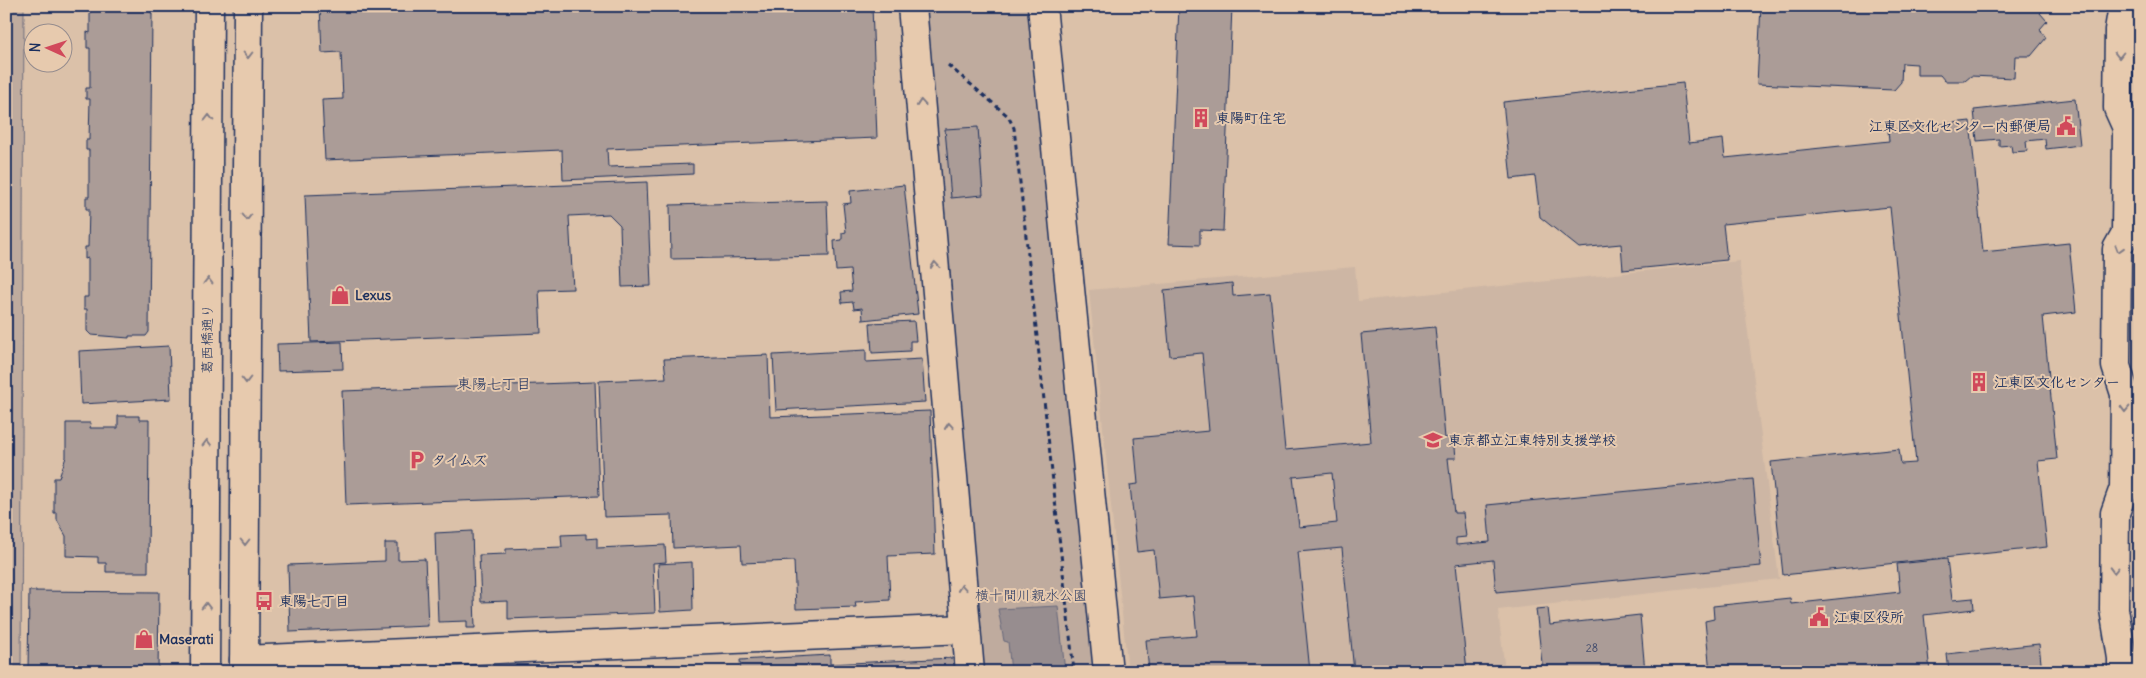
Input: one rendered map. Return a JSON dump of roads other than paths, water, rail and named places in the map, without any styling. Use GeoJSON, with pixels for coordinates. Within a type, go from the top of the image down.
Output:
{"type":"FeatureCollection","features":[{"type":"Feature","properties":{"kind":"street","name":"葛西橋通り"},"geometry":{"type":"LineString","coordinates":[[205,672],[209,6]]}},
{"type":"Feature","properties":{"kind":"street"},"geometry":{"type":"LineString","coordinates":[[248,6],[244,666],[966,629]]}},
{"type":"Feature","properties":{"kind":"street"},"geometry":{"type":"LineString","coordinates":[[912,6],[970,672]]}},
{"type":"Feature","properties":{"kind":"street"},"geometry":{"type":"LineString","coordinates":[[1042,6],[1108,672]]}},
{"type":"Feature","properties":{"kind":"street"},"geometry":{"type":"LineString","coordinates":[[2122,672],[2129,636],[2114,610],[2115,513],[2124,488],[2125,394],[2116,366],[2117,249],[2126,233],[2127,128],[2118,108],[2119,30],[2123,6]]}},
{"type":"Feature","properties":{"kind":"place","name":"東陽町住宅"},"geometry":{"type":"Point","coordinates":[1201,118]}},
{"type":"Feature","properties":{"kind":"place","name":"江東区文化センター内郵便局"},"geometry":{"type":"Point","coordinates":[2066,126]}},
{"type":"Feature","properties":{"kind":"place","name":"Lexus"},"geometry":{"type":"Point","coordinates":[340,295]}},
{"type":"Feature","properties":{"kind":"place","name":"江東区文化センター"},"geometry":{"type":"Point","coordinates":[1979,382]}},
{"type":"Feature","properties":{"kind":"place","name":"東京都立江東特別支援学校"},"geometry":{"type":"Point","coordinates":[1433,440]}},
{"type":"Feature","properties":{"kind":"place","name":"タイムズ"},"geometry":{"type":"Point","coordinates":[417,460]}},
{"type":"Feature","properties":{"kind":"place","name":"東陽七丁目"},"geometry":{"type":"Point","coordinates":[264,601]}},
{"type":"Feature","properties":{"kind":"place","name":"江東区役所"},"geometry":{"type":"Point","coordinates":[1819,617]}},
{"type":"Feature","properties":{"kind":"place","name":"Maserati"},"geometry":{"type":"Point","coordinates":[144,639]}},
{"type":"Feature","properties":{"kind":"district","name":"東陽七丁目"},"geometry":{"type":"Point","coordinates":[494,383]}},
{"type":"Feature","properties":{"kind":"park label","name":"横十間川親水公園"},"geometry":{"type":"Point","coordinates":[1031,595]}}]}
